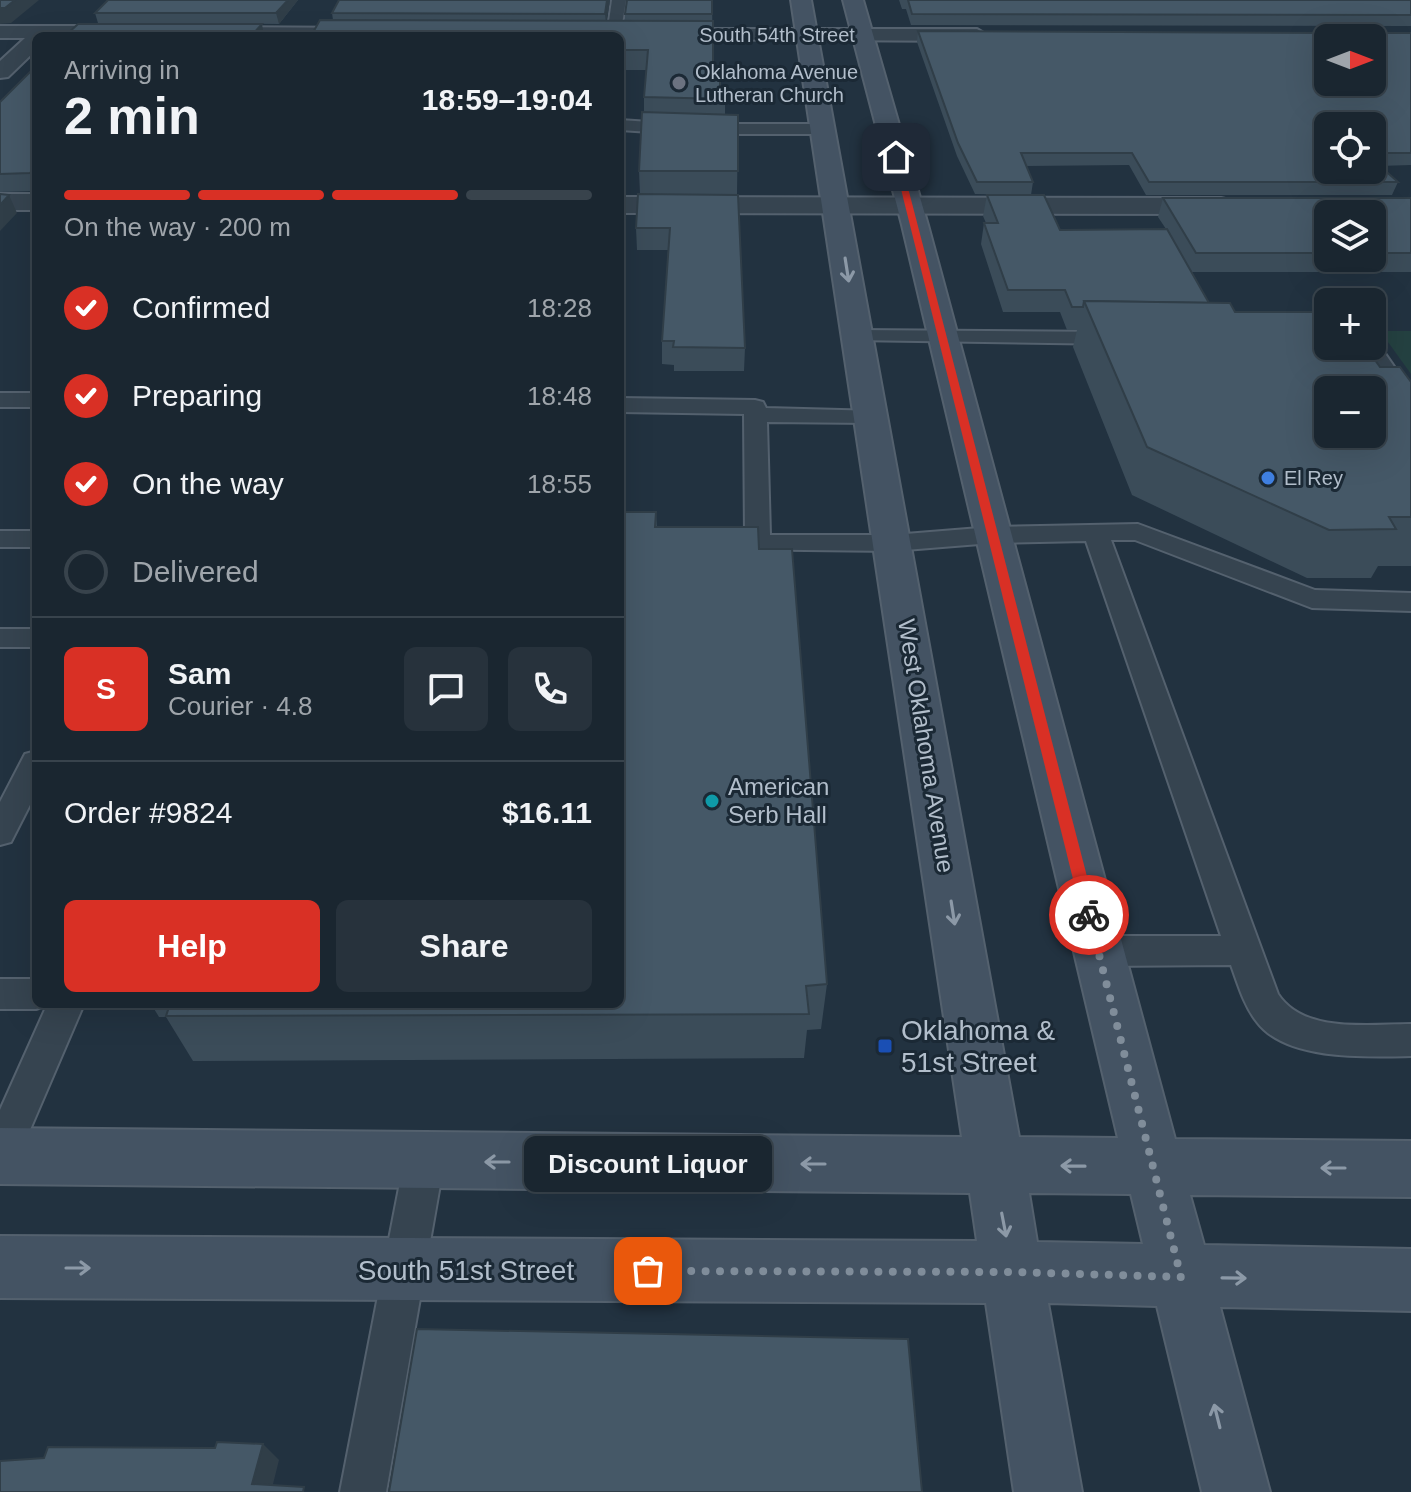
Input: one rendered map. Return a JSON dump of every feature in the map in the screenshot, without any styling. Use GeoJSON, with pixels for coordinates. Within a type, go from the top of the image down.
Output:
{"type":"FeatureCollection","features":[{"type":"Feature","properties":{"kind":"main road","name":"West Oklahoma Avenue"},"geometry":{"type":"LineString","coordinates":[[803,17],[893,543],[1048,1492]]}},
{"type":"Feature","properties":{"kind":"main road"},"geometry":{"type":"LineString","coordinates":[[857,17],[910,206],[1236,1492]]}},
{"type":"Feature","properties":{"kind":"main road"},"geometry":{"type":"LineString","coordinates":[[0,1155],[424,1162],[1411,1169]]}},
{"type":"Feature","properties":{"kind":"main road","name":"South 51st Street"},"geometry":{"type":"LineString","coordinates":[[0,1267],[1013,1272],[1411,1280]]}},
{"type":"Feature","properties":{"kind":"street"},"geometry":{"type":"LineString","coordinates":[[42,32],[66,11]]}},
{"type":"Feature","properties":{"kind":"street","name":"South 54th Street"},"geometry":{"type":"LineString","coordinates":[[624,33],[803,17],[857,17],[996,35]]}},
{"type":"Feature","properties":{"kind":"street"},"geometry":{"type":"LineString","coordinates":[[0,32],[32,34]]}},
{"type":"Feature","properties":{"kind":"street"},"geometry":{"type":"LineString","coordinates":[[0,72],[32,42]]}},
{"type":"Feature","properties":{"kind":"street"},"geometry":{"type":"LineString","coordinates":[[0,202],[32,202]]}},
{"type":"Feature","properties":{"kind":"street"},"geometry":{"type":"LineString","coordinates":[[624,205],[1244,206]]}},
{"type":"Feature","properties":{"kind":"lane"},"geometry":{"type":"LineString","coordinates":[[607,32],[619,0]]}},
{"type":"Feature","properties":{"kind":"lane"},"geometry":{"type":"LineString","coordinates":[[624,125],[680,129],[823,129]]}},
{"type":"Feature","properties":{"kind":"lane"},"geometry":{"type":"LineString","coordinates":[[858,336],[1139,339]]}},
{"type":"Feature","properties":{"kind":"lane"},"geometry":{"type":"LineString","coordinates":[[1379,360],[1411,407]]}},
{"type":"Feature","properties":{"kind":"lane"},"geometry":{"type":"LineString","coordinates":[[0,400],[32,400]]}},
{"type":"Feature","properties":{"kind":"lane"},"geometry":{"type":"LineString","coordinates":[[624,405],[755,407],[758,543]]}},
{"type":"Feature","properties":{"kind":"lane"},"geometry":{"type":"LineString","coordinates":[[756,415],[871,416]]}},
{"type":"Feature","properties":{"kind":"lane"},"geometry":{"type":"LineString","coordinates":[[686,543],[893,543],[992,535],[1138,532],[1312,599],[1411,602]]}},
{"type":"Feature","properties":{"kind":"lane"},"geometry":{"type":"LineString","coordinates":[[1096,533],[1243,950],[1271,1015],[1298,1030],[1331,1040],[1411,1040]]}},
{"type":"Feature","properties":{"kind":"lane"},"geometry":{"type":"LineString","coordinates":[[0,539],[32,539]]}},
{"type":"Feature","properties":{"kind":"lane"},"geometry":{"type":"LineString","coordinates":[[0,638],[32,638]]}},
{"type":"Feature","properties":{"kind":"lane"},"geometry":{"type":"LineString","coordinates":[[0,833],[32,770]]}},
{"type":"Feature","properties":{"kind":"lane"},"geometry":{"type":"LineString","coordinates":[[1099,951],[1243,950]]}},
{"type":"Feature","properties":{"kind":"lane"},"geometry":{"type":"LineString","coordinates":[[0,994],[32,994]]}},
{"type":"Feature","properties":{"kind":"lane"},"geometry":{"type":"LineString","coordinates":[[0,1155],[64,1008]]}},
{"type":"Feature","properties":{"kind":"lane"},"geometry":{"type":"LineString","coordinates":[[363,1492],[424,1162]]}},
{"type":"Feature","properties":{"kind":"green space"},"geometry":{"type":"Polygon","coordinates":[[[1386,331],[1411,331],[1411,374],[1386,339],[1386,331]]]}},
{"type":"Feature","properties":{"kind":"building"},"geometry":{"type":"Polygon","coordinates":[[[0,0],[15,0],[0,8],[0,0]]]}},
{"type":"Feature","properties":{"kind":"building"},"geometry":{"type":"Polygon","coordinates":[[[108,0],[288,0],[276,13],[95,13],[108,0]]]}},
{"type":"Feature","properties":{"kind":"building"},"geometry":{"type":"Polygon","coordinates":[[[339,0],[607,0],[605,14],[332,13],[339,0]]]}},
{"type":"Feature","properties":{"kind":"building"},"geometry":{"type":"Polygon","coordinates":[[[627,0],[712,0],[712,14],[625,14],[627,0]]]}},
{"type":"Feature","properties":{"kind":"building"},"geometry":{"type":"Polygon","coordinates":[[[908,0],[1411,0],[1411,15],[912,14],[908,0]]]}},
{"type":"Feature","properties":{"kind":"building"},"geometry":{"type":"Polygon","coordinates":[[[320,20],[713,21],[713,74],[720,74],[720,94],[725,94],[725,99],[644,97],[648,50],[624,50],[624,32],[313,32],[320,20]]]}},
{"type":"Feature","properties":{"kind":"building"},"geometry":{"type":"Polygon","coordinates":[[[78,24],[262,24],[255,32],[69,32],[78,24]]]}},
{"type":"Feature","properties":{"kind":"building"},"geometry":{"type":"Polygon","coordinates":[[[918,31],[1314,33],[1314,96],[1386,96],[1386,33],[1411,33],[1411,153],[1386,153],[1386,112],[1314,112],[1314,182],[1149,182],[1132,153],[1021,153],[1033,182],[977,182],[958,143],[918,31]]]}},
{"type":"Feature","properties":{"kind":"building"},"geometry":{"type":"Polygon","coordinates":[[[32,70],[30,173],[0,174],[0,102],[32,70]]]}},
{"type":"Feature","properties":{"kind":"building"},"geometry":{"type":"Polygon","coordinates":[[[642,112],[738,115],[738,171],[639,171],[642,112]]]}},
{"type":"Feature","properties":{"kind":"building"},"geometry":{"type":"Polygon","coordinates":[[[1386,171],[1398,182],[1386,182],[1386,171]]]}},
{"type":"Feature","properties":{"kind":"building"},"geometry":{"type":"Polygon","coordinates":[[[0,194],[9,195],[0,205],[0,194]]]}},
{"type":"Feature","properties":{"kind":"building"},"geometry":{"type":"Polygon","coordinates":[[[638,194],[738,195],[745,348],[673,347],[674,341],[662,341],[670,228],[636,228],[638,194]]]}},
{"type":"Feature","properties":{"kind":"building"},"geometry":{"type":"Polygon","coordinates":[[[987,195],[1044,195],[1060,230],[1167,229],[1209,303],[1084,301],[1083,307],[1072,307],[1065,290],[1008,290],[984,223],[998,223],[987,195]]]}},
{"type":"Feature","properties":{"kind":"building"},"geometry":{"type":"Polygon","coordinates":[[[1163,198],[1411,198],[1411,253],[1386,253],[1386,200],[1314,200],[1314,253],[1196,253],[1163,198]]]}},
{"type":"Feature","properties":{"kind":"building","name":"El Rey"},"geometry":{"type":"Polygon","coordinates":[[[1084,301],[1230,303],[1235,312],[1314,312],[1314,360],[1375,360],[1380,367],[1400,367],[1411,382],[1411,517],[1389,517],[1396,529],[1329,530],[1147,447],[1084,301]]]}},
{"type":"Feature","properties":{"kind":"building","name":"American Serb Hall"},"geometry":{"type":"Polygon","coordinates":[[[624,512],[656,512],[655,527],[758,527],[759,549],[792,549],[827,984],[806,986],[809,1014],[166,1016],[169,1008],[624,1008],[624,512]]]}},
{"type":"Feature","properties":{"kind":"building"},"geometry":{"type":"Polygon","coordinates":[[[417,1329],[908,1339],[922,1492],[389,1492],[417,1329]]]}},
{"type":"Feature","properties":{"kind":"building"},"geometry":{"type":"Polygon","coordinates":[[[217,1442],[263,1444],[252,1484],[304,1487],[303,1492],[0,1492],[0,1461],[44,1458],[48,1447],[215,1448],[217,1442]]]}},
{"type":"Feature","properties":{"kind":"way so far"},"geometry":{"type":"LineString","coordinates":[[648,1271],[1013,1272],[1181,1277],[1089,915]]}},
{"type":"Feature","properties":{"kind":"place","name":"Oklahoma Avenue Lutheran Church"},"geometry":{"type":"Point","coordinates":[679,83]}},
{"type":"Feature","properties":{"kind":"place","name":"El Rey"},"geometry":{"type":"Point","coordinates":[1268,478]}},
{"type":"Feature","properties":{"kind":"place","name":"American Serb Hall"},"geometry":{"type":"Point","coordinates":[712,801]}},
{"type":"Feature","properties":{"kind":"place","name":"Oklahoma & 51st Street"},"geometry":{"type":"Point","coordinates":[885,1046]}},
{"type":"Feature","properties":{"kind":"place","name":"Discount Liquor"},"geometry":{"type":"Point","coordinates":[648,1271]}},
{"type":"Feature","properties":{"kind":"route"},"geometry":{"type":"LineString","coordinates":[[896,157],[1089,915]]}}]}
